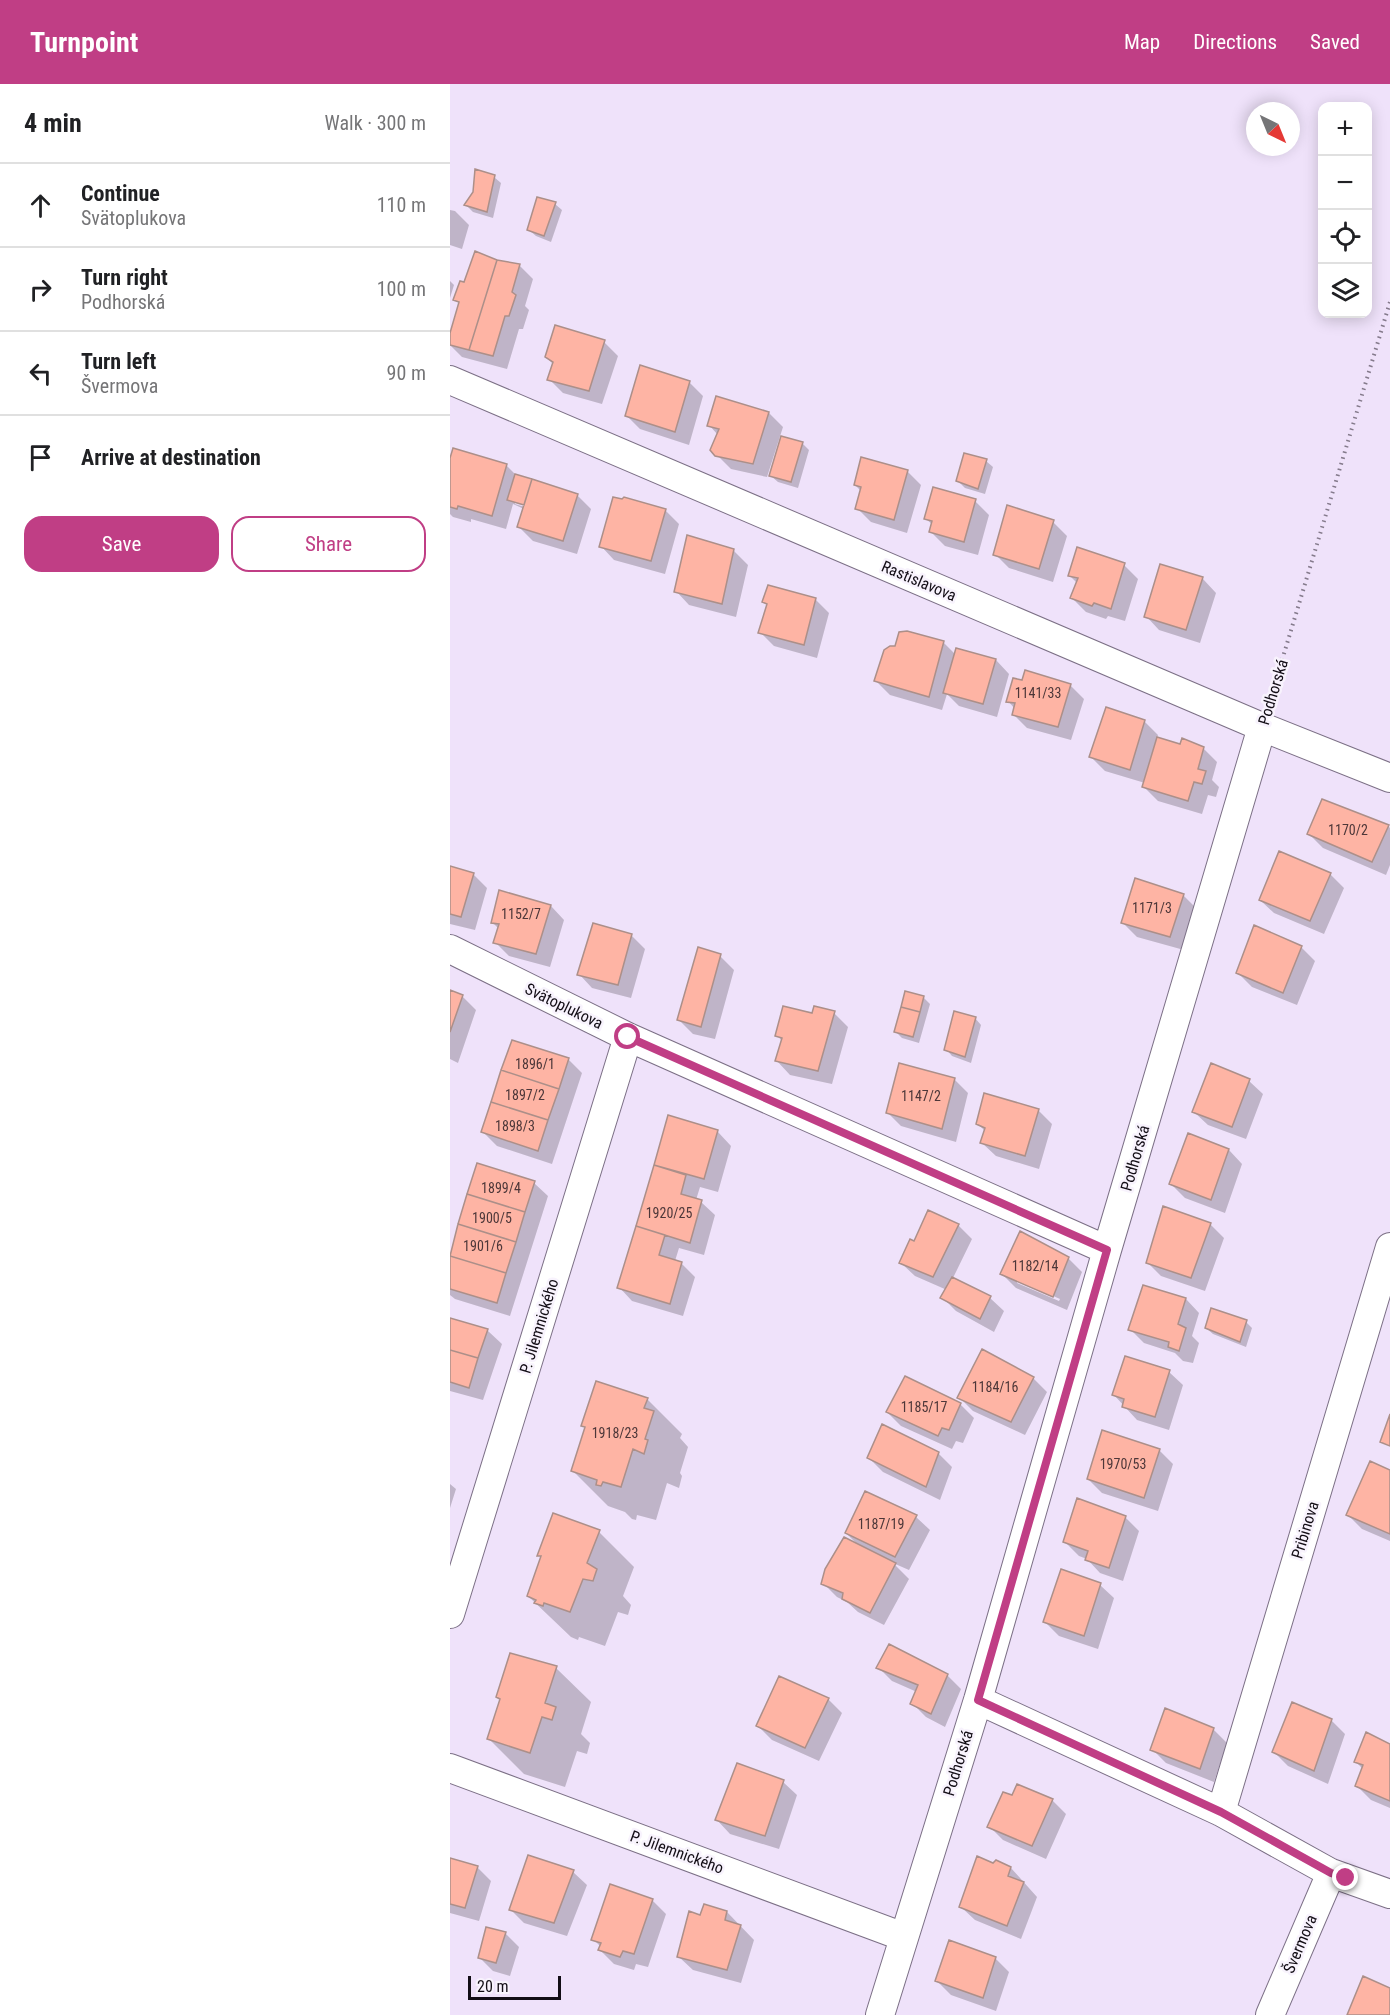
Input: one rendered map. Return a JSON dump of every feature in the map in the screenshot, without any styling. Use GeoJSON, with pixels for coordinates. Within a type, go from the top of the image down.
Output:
{"type":"FeatureCollection","features":[{"type":"Feature","properties":{"kind":"street","name":"Rastislavova"},"geometry":{"type":"LineString","coordinates":[[450,380],[1262,727],[1390,778]]}},
{"type":"Feature","properties":{"kind":"street","name":"Podhorská"},"geometry":{"type":"LineString","coordinates":[[880,2015],[978,1700],[1107,1250],[1262,727]]}},
{"type":"Feature","properties":{"kind":"street","name":"Svätoplukova"},"geometry":{"type":"LineString","coordinates":[[450,950],[628,1037],[1107,1250]]}},
{"type":"Feature","properties":{"kind":"street","name":"P. Jilemnického"},"geometry":{"type":"LineString","coordinates":[[450,1614],[628,1037]]}},
{"type":"Feature","properties":{"kind":"street","name":"Pribinova"},"geometry":{"type":"LineString","coordinates":[[1221,1812],[1390,1247]]}},
{"type":"Feature","properties":{"kind":"street"},"geometry":{"type":"LineString","coordinates":[[978,1700],[1221,1812],[1331,1873],[1390,1894]]}},
{"type":"Feature","properties":{"kind":"street","name":"P. Jilemnického"},"geometry":{"type":"LineString","coordinates":[[450,1768],[904,1937]]}},
{"type":"Feature","properties":{"kind":"street","name":"Švermova"},"geometry":{"type":"LineString","coordinates":[[1270,2015],[1331,1873]]}},
{"type":"Feature","properties":{"kind":"path","name":"Podhorská"},"geometry":{"type":"LineString","coordinates":[[1262,727],[1390,302]]}},
{"type":"Feature","properties":{"kind":"building"},"geometry":{"type":"Polygon","coordinates":[[[475,169],[495,175],[487,212],[464,205],[473,192],[475,169]]]}},
{"type":"Feature","properties":{"kind":"building"},"geometry":{"type":"Polygon","coordinates":[[[537,197],[556,202],[544,236],[527,230],[537,197]]]}},
{"type":"Feature","properties":{"kind":"building"},"geometry":{"type":"Polygon","coordinates":[[[475,251],[497,260],[469,350],[450,345],[450,333],[459,302],[453,300],[460,281],[464,282],[475,251]]]}},
{"type":"Feature","properties":{"kind":"building"},"geometry":{"type":"Polygon","coordinates":[[[497,260],[520,264],[512,292],[516,295],[509,316],[505,316],[493,356],[469,350],[497,260]]]}},
{"type":"Feature","properties":{"kind":"building"},"geometry":{"type":"Polygon","coordinates":[[[555,325],[605,340],[589,391],[547,380],[553,362],[545,357],[555,325]]]}},
{"type":"Feature","properties":{"kind":"building"},"geometry":{"type":"Polygon","coordinates":[[[640,365],[690,381],[675,432],[625,416],[640,365]]]}},
{"type":"Feature","properties":{"kind":"building"},"geometry":{"type":"Polygon","coordinates":[[[716,396],[769,412],[753,464],[715,456],[710,450],[719,429],[707,426],[716,396]]]}},
{"type":"Feature","properties":{"kind":"building"},"geometry":{"type":"Polygon","coordinates":[[[781,436],[803,442],[791,482],[769,476],[781,436]]]}},
{"type":"Feature","properties":{"kind":"building"},"geometry":{"type":"Polygon","coordinates":[[[453,448],[507,464],[492,516],[458,506],[457,509],[450,507],[450,458],[453,448]]]}},
{"type":"Feature","properties":{"kind":"building"},"geometry":{"type":"Polygon","coordinates":[[[964,453],[987,459],[978,489],[956,481],[964,453]]]}},
{"type":"Feature","properties":{"kind":"building"},"geometry":{"type":"Polygon","coordinates":[[[861,457],[908,470],[894,520],[855,509],[861,487],[854,485],[861,457]]]}},
{"type":"Feature","properties":{"kind":"building"},"geometry":{"type":"Polygon","coordinates":[[[515,474],[532,479],[524,505],[507,500],[515,474]]]}},
{"type":"Feature","properties":{"kind":"building"},"geometry":{"type":"Polygon","coordinates":[[[532,479],[578,494],[563,541],[517,527],[532,479]]]}},
{"type":"Feature","properties":{"kind":"building"},"geometry":{"type":"Polygon","coordinates":[[[933,487],[976,499],[964,542],[929,532],[932,521],[924,519],[933,487]]]}},
{"type":"Feature","properties":{"kind":"building"},"geometry":{"type":"Polygon","coordinates":[[[613,497],[622,499],[624,497],[666,509],[651,561],[599,547],[613,497]]]}},
{"type":"Feature","properties":{"kind":"building"},"geometry":{"type":"Polygon","coordinates":[[[1007,505],[1054,520],[1039,569],[993,555],[1007,505]]]}},
{"type":"Feature","properties":{"kind":"building"},"geometry":{"type":"Polygon","coordinates":[[[687,535],[734,549],[722,604],[674,592],[687,535]]]}},
{"type":"Feature","properties":{"kind":"building"},"geometry":{"type":"Polygon","coordinates":[[[1077,547],[1125,563],[1111,609],[1094,603],[1092,606],[1070,598],[1078,578],[1068,576],[1077,547]]]}},
{"type":"Feature","properties":{"kind":"building"},"geometry":{"type":"Polygon","coordinates":[[[1160,564],[1203,577],[1186,630],[1144,617],[1160,564]]]}},
{"type":"Feature","properties":{"kind":"building"},"geometry":{"type":"Polygon","coordinates":[[[768,585],[816,598],[804,645],[758,633],[767,604],[762,602],[768,585]]]}},
{"type":"Feature","properties":{"kind":"building"},"geometry":{"type":"Polygon","coordinates":[[[907,631],[944,641],[929,697],[874,681],[884,650],[895,646],[899,632],[907,631]]]}},
{"type":"Feature","properties":{"kind":"building"},"geometry":{"type":"Polygon","coordinates":[[[956,648],[996,659],[983,704],[943,693],[956,648]]]}},
{"type":"Feature","properties":{"kind":"building"},"geometry":{"type":"Polygon","coordinates":[[[1025,670],[1071,684],[1058,727],[1012,715],[1015,703],[1006,702],[1013,678],[1022,680],[1025,670]]]}},
{"type":"Feature","properties":{"kind":"building"},"geometry":{"type":"Polygon","coordinates":[[[1106,707],[1145,720],[1130,770],[1089,757],[1106,707]]]}},
{"type":"Feature","properties":{"kind":"building"},"geometry":{"type":"Polygon","coordinates":[[[1157,737],[1180,744],[1182,738],[1204,747],[1198,769],[1206,771],[1202,784],[1194,782],[1188,801],[1142,787],[1157,737]]]}},
{"type":"Feature","properties":{"kind":"building"},"geometry":{"type":"Polygon","coordinates":[[[1322,799],[1389,825],[1372,862],[1307,834],[1322,799]]]}},
{"type":"Feature","properties":{"kind":"building"},"geometry":{"type":"Polygon","coordinates":[[[1279,851],[1331,873],[1310,921],[1259,900],[1279,851]]]}},
{"type":"Feature","properties":{"kind":"building"},"geometry":{"type":"Polygon","coordinates":[[[450,866],[474,873],[461,917],[450,914],[450,866]]]}},
{"type":"Feature","properties":{"kind":"building"},"geometry":{"type":"Polygon","coordinates":[[[1135,878],[1184,894],[1170,937],[1121,923],[1135,878]]]}},
{"type":"Feature","properties":{"kind":"building"},"geometry":{"type":"Polygon","coordinates":[[[499,890],[551,905],[536,954],[493,943],[499,924],[491,923],[499,890]]]}},
{"type":"Feature","properties":{"kind":"building"},"geometry":{"type":"Polygon","coordinates":[[[593,923],[632,934],[618,985],[577,975],[593,923]]]}},
{"type":"Feature","properties":{"kind":"building"},"geometry":{"type":"Polygon","coordinates":[[[1254,925],[1302,946],[1283,993],[1236,973],[1254,925]]]}},
{"type":"Feature","properties":{"kind":"building"},"geometry":{"type":"Polygon","coordinates":[[[698,947],[721,954],[701,1027],[677,1020],[698,947]]]}},
{"type":"Feature","properties":{"kind":"building"},"geometry":{"type":"Polygon","coordinates":[[[450,990],[463,995],[450,1032],[450,990]]]}},
{"type":"Feature","properties":{"kind":"building"},"geometry":{"type":"Polygon","coordinates":[[[905,991],[924,996],[920,1012],[901,1007],[905,991]]]}},
{"type":"Feature","properties":{"kind":"building"},"geometry":{"type":"Polygon","coordinates":[[[783,1006],[812,1013],[814,1006],[835,1011],[818,1071],[775,1061],[782,1038],[775,1036],[783,1006]]]}},
{"type":"Feature","properties":{"kind":"building"},"geometry":{"type":"Polygon","coordinates":[[[901,1007],[920,1012],[913,1037],[894,1032],[901,1007]]]}},
{"type":"Feature","properties":{"kind":"building"},"geometry":{"type":"Polygon","coordinates":[[[954,1011],[976,1017],[965,1057],[944,1050],[954,1011]]]}},
{"type":"Feature","properties":{"kind":"building"},"geometry":{"type":"Polygon","coordinates":[[[512,1040],[569,1058],[559,1089],[501,1070],[512,1040]]]}},
{"type":"Feature","properties":{"kind":"building"},"geometry":{"type":"Polygon","coordinates":[[[899,1063],[955,1078],[942,1129],[886,1113],[899,1063]]]}},
{"type":"Feature","properties":{"kind":"building"},"geometry":{"type":"Polygon","coordinates":[[[1211,1063],[1250,1079],[1232,1127],[1192,1112],[1211,1063]]]}},
{"type":"Feature","properties":{"kind":"building"},"geometry":{"type":"Polygon","coordinates":[[[501,1070],[559,1089],[548,1120],[491,1102],[501,1070]]]}},
{"type":"Feature","properties":{"kind":"building"},"geometry":{"type":"Polygon","coordinates":[[[984,1093],[1039,1109],[1025,1156],[980,1143],[985,1128],[976,1124],[984,1093]]]}},
{"type":"Feature","properties":{"kind":"building"},"geometry":{"type":"Polygon","coordinates":[[[491,1102],[548,1120],[538,1151],[481,1132],[491,1102]]]}},
{"type":"Feature","properties":{"kind":"building"},"geometry":{"type":"Polygon","coordinates":[[[668,1115],[718,1130],[704,1179],[654,1165],[668,1115]]]}},
{"type":"Feature","properties":{"kind":"building"},"geometry":{"type":"Polygon","coordinates":[[[1188,1133],[1229,1149],[1211,1200],[1169,1184],[1188,1133]]]}},
{"type":"Feature","properties":{"kind":"building"},"geometry":{"type":"Polygon","coordinates":[[[477,1163],[535,1181],[525,1212],[467,1194],[477,1163]]]}},
{"type":"Feature","properties":{"kind":"building"},"geometry":{"type":"Polygon","coordinates":[[[654,1165],[686,1175],[681,1194],[702,1200],[690,1243],[636,1226],[654,1165]]]}},
{"type":"Feature","properties":{"kind":"building"},"geometry":{"type":"Polygon","coordinates":[[[467,1194],[525,1212],[516,1242],[458,1224],[467,1194]]]}},
{"type":"Feature","properties":{"kind":"building"},"geometry":{"type":"Polygon","coordinates":[[[1163,1206],[1211,1223],[1191,1278],[1146,1263],[1163,1206]]]}},
{"type":"Feature","properties":{"kind":"building"},"geometry":{"type":"Polygon","coordinates":[[[928,1210],[959,1224],[933,1277],[899,1263],[910,1239],[914,1241],[928,1210]]]}},
{"type":"Feature","properties":{"kind":"building"},"geometry":{"type":"Polygon","coordinates":[[[458,1224],[516,1242],[506,1273],[450,1256],[458,1224]]]}},
{"type":"Feature","properties":{"kind":"building"},"geometry":{"type":"Polygon","coordinates":[[[636,1226],[665,1235],[659,1255],[682,1262],[670,1304],[617,1288],[636,1226]]]}},
{"type":"Feature","properties":{"kind":"building"},"geometry":{"type":"Polygon","coordinates":[[[1020,1231],[1069,1257],[1053,1297],[1000,1274],[1020,1231]]]}},
{"type":"Feature","properties":{"kind":"building"},"geometry":{"type":"Polygon","coordinates":[[[450,1256],[506,1273],[497,1303],[450,1289],[450,1256]]]}},
{"type":"Feature","properties":{"kind":"building"},"geometry":{"type":"Polygon","coordinates":[[[952,1277],[991,1296],[980,1319],[940,1298],[952,1277]]]}},
{"type":"Feature","properties":{"kind":"building"},"geometry":{"type":"Polygon","coordinates":[[[1143,1285],[1186,1298],[1178,1324],[1186,1328],[1179,1351],[1168,1347],[1169,1342],[1128,1330],[1143,1285]]]}},
{"type":"Feature","properties":{"kind":"building"},"geometry":{"type":"Polygon","coordinates":[[[1211,1308],[1247,1320],[1240,1342],[1205,1328],[1211,1308]]]}},
{"type":"Feature","properties":{"kind":"building"},"geometry":{"type":"Polygon","coordinates":[[[450,1318],[488,1329],[478,1358],[450,1350],[450,1318]]]}},
{"type":"Feature","properties":{"kind":"building"},"geometry":{"type":"Polygon","coordinates":[[[982,1349],[1034,1377],[1011,1422],[957,1398],[982,1349]]]}},
{"type":"Feature","properties":{"kind":"building"},"geometry":{"type":"Polygon","coordinates":[[[450,1350],[478,1358],[469,1388],[450,1382],[450,1350]]]}},
{"type":"Feature","properties":{"kind":"building"},"geometry":{"type":"Polygon","coordinates":[[[1125,1356],[1170,1370],[1155,1417],[1122,1407],[1124,1399],[1112,1395],[1125,1356]]]}},
{"type":"Feature","properties":{"kind":"building"},"geometry":{"type":"Polygon","coordinates":[[[905,1376],[961,1403],[949,1430],[942,1428],[938,1436],[886,1412],[905,1376]]]}},
{"type":"Feature","properties":{"kind":"building"},"geometry":{"type":"Polygon","coordinates":[[[596,1381],[648,1398],[644,1408],[654,1411],[645,1439],[648,1440],[644,1454],[633,1449],[621,1487],[603,1482],[601,1486],[596,1485],[597,1480],[571,1471],[585,1427],[581,1426],[596,1381]]]}},
{"type":"Feature","properties":{"kind":"building"},"geometry":{"type":"Polygon","coordinates":[[[1390,1414],[1390,1446],[1380,1442],[1390,1414]]]}},
{"type":"Feature","properties":{"kind":"building"},"geometry":{"type":"Polygon","coordinates":[[[882,1424],[939,1452],[926,1487],[867,1458],[882,1424]]]}},
{"type":"Feature","properties":{"kind":"building"},"geometry":{"type":"Polygon","coordinates":[[[1102,1430],[1160,1449],[1144,1498],[1087,1479],[1102,1430]]]}},
{"type":"Feature","properties":{"kind":"building"},"geometry":{"type":"Polygon","coordinates":[[[1370,1461],[1390,1470],[1390,1534],[1346,1515],[1370,1461]]]}},
{"type":"Feature","properties":{"kind":"building"},"geometry":{"type":"Polygon","coordinates":[[[865,1491],[917,1515],[895,1557],[845,1533],[865,1491]]]}},
{"type":"Feature","properties":{"kind":"building"},"geometry":{"type":"Polygon","coordinates":[[[1077,1498],[1126,1516],[1109,1568],[1085,1560],[1088,1551],[1063,1542],[1077,1498]]]}},
{"type":"Feature","properties":{"kind":"building"},"geometry":{"type":"Polygon","coordinates":[[[553,1513],[600,1530],[587,1563],[597,1569],[593,1581],[583,1579],[570,1612],[544,1603],[543,1606],[534,1603],[536,1600],[527,1596],[541,1556],[537,1556],[553,1513]]]}},
{"type":"Feature","properties":{"kind":"building"},"geometry":{"type":"Polygon","coordinates":[[[844,1537],[896,1563],[870,1613],[842,1599],[843,1593],[821,1584],[825,1569],[844,1537]]]}},
{"type":"Feature","properties":{"kind":"building"},"geometry":{"type":"Polygon","coordinates":[[[1061,1569],[1101,1583],[1084,1636],[1043,1622],[1061,1569]]]}},
{"type":"Feature","properties":{"kind":"building"},"geometry":{"type":"Polygon","coordinates":[[[889,1644],[948,1674],[931,1714],[910,1704],[918,1685],[876,1668],[889,1644]]]}},
{"type":"Feature","properties":{"kind":"building"},"geometry":{"type":"Polygon","coordinates":[[[510,1653],[557,1666],[545,1703],[556,1707],[552,1720],[542,1717],[530,1753],[487,1739],[500,1699],[496,1697],[510,1653]]]}},
{"type":"Feature","properties":{"kind":"building"},"geometry":{"type":"Polygon","coordinates":[[[779,1676],[829,1698],[805,1748],[756,1726],[779,1676]]]}},
{"type":"Feature","properties":{"kind":"building"},"geometry":{"type":"Polygon","coordinates":[[[1292,1702],[1332,1719],[1314,1771],[1272,1752],[1292,1702]]]}},
{"type":"Feature","properties":{"kind":"building"},"geometry":{"type":"Polygon","coordinates":[[[1165,1708],[1214,1728],[1200,1769],[1150,1750],[1165,1708]]]}},
{"type":"Feature","properties":{"kind":"building"},"geometry":{"type":"Polygon","coordinates":[[[1366,1732],[1390,1744],[1390,1801],[1355,1786],[1363,1765],[1354,1762],[1366,1732]]]}},
{"type":"Feature","properties":{"kind":"building"},"geometry":{"type":"Polygon","coordinates":[[[737,1763],[784,1780],[765,1836],[715,1820],[737,1763]]]}},
{"type":"Feature","properties":{"kind":"building"},"geometry":{"type":"Polygon","coordinates":[[[1017,1784],[1053,1799],[1032,1846],[987,1827],[1003,1792],[1012,1795],[1017,1784]]]}},
{"type":"Feature","properties":{"kind":"building"},"geometry":{"type":"Polygon","coordinates":[[[528,1855],[574,1870],[554,1923],[509,1910],[528,1855]]]}},
{"type":"Feature","properties":{"kind":"building"},"geometry":{"type":"Polygon","coordinates":[[[977,1856],[993,1863],[996,1860],[1011,1867],[1008,1876],[1024,1882],[1007,1926],[959,1907],[977,1856]]]}},
{"type":"Feature","properties":{"kind":"building"},"geometry":{"type":"Polygon","coordinates":[[[450,1858],[478,1866],[465,1908],[450,1904],[450,1858]]]}},
{"type":"Feature","properties":{"kind":"building"},"geometry":{"type":"Polygon","coordinates":[[[610,1884],[653,1899],[634,1954],[623,1951],[620,1957],[598,1950],[601,1943],[591,1940],[610,1884]]]}},
{"type":"Feature","properties":{"kind":"building"},"geometry":{"type":"Polygon","coordinates":[[[704,1904],[727,1911],[725,1920],[741,1925],[727,1970],[677,1957],[689,1911],[700,1915],[704,1904]]]}},
{"type":"Feature","properties":{"kind":"building"},"geometry":{"type":"Polygon","coordinates":[[[486,1927],[506,1932],[496,1963],[478,1958],[486,1927]]]}},
{"type":"Feature","properties":{"kind":"building"},"geometry":{"type":"Polygon","coordinates":[[[949,1940],[996,1957],[983,1998],[935,1981],[949,1940]]]}},
{"type":"Feature","properties":{"kind":"building"},"geometry":{"type":"Polygon","coordinates":[[[1363,1976],[1390,1988],[1390,2015],[1347,2015],[1363,1976]]]}},
{"type":"Feature","properties":{"kind":"route"},"geometry":{"type":"LineString","coordinates":[[628,1037],[1107,1250],[978,1700],[1221,1812],[1331,1873],[1346,1878]]}}]}
